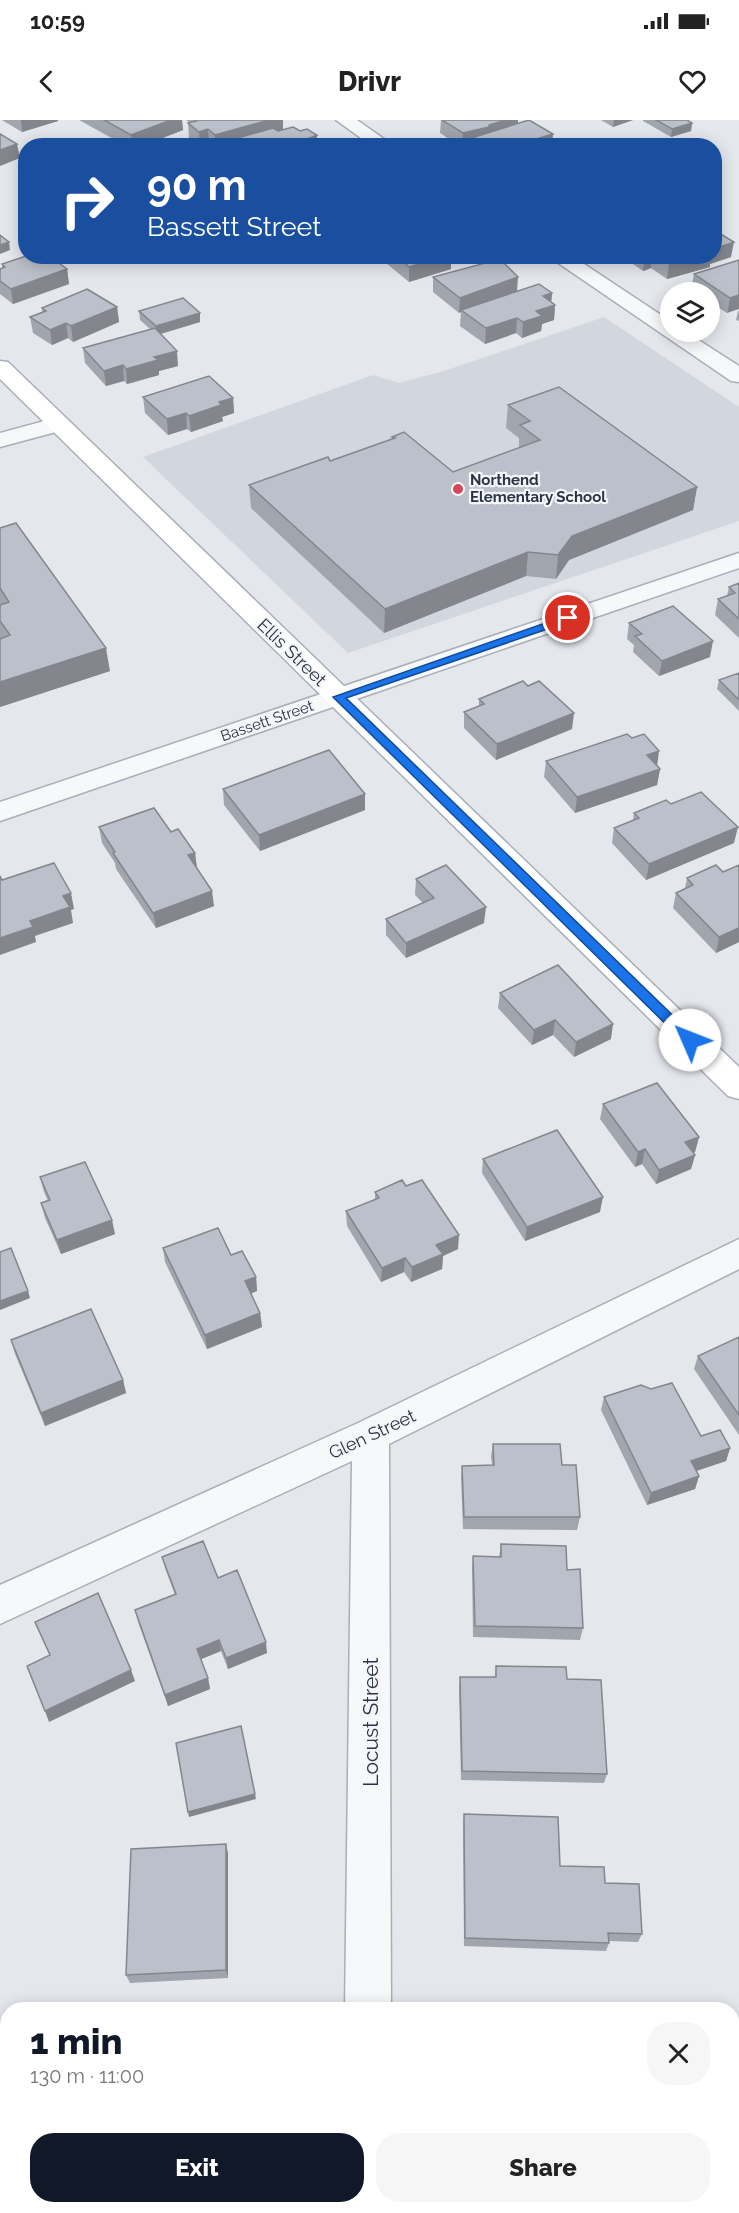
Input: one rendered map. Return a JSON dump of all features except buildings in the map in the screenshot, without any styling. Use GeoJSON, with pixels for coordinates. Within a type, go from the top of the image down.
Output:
{"type":"FeatureCollection","features":[{"type":"Feature","properties":{"kind":"street"},"geometry":{"type":"LineString","coordinates":[[345,120],[373,138]]}},
{"type":"Feature","properties":{"kind":"street"},"geometry":{"type":"LineString","coordinates":[[570,264],[660,323]]}},
{"type":"Feature","properties":{"kind":"street"},"geometry":{"type":"LineString","coordinates":[[688,342],[739,376]]}},
{"type":"Feature","properties":{"kind":"street","name":"Ellis Street"},"geometry":{"type":"LineString","coordinates":[[0,366],[739,1087]]}},
{"type":"Feature","properties":{"kind":"street"},"geometry":{"type":"LineString","coordinates":[[0,440],[59,424]]}},
{"type":"Feature","properties":{"kind":"street","name":"Bassett Street"},"geometry":{"type":"LineString","coordinates":[[0,812],[739,560]]}},
{"type":"Feature","properties":{"kind":"street","name":"Glen Street"},"geometry":{"type":"LineString","coordinates":[[0,1605],[371,1435],[739,1253]]}},
{"type":"Feature","properties":{"kind":"street","name":"Locust Street"},"geometry":{"type":"LineString","coordinates":[[368,2002],[371,1435]]}},
{"type":"Feature","properties":{"kind":"shaded area","name":"Northend Elementary School"},"geometry":{"type":"Polygon","coordinates":[[[604,317],[739,407],[739,521],[348,653],[143,457],[373,375],[399,383],[444,371],[604,317]]]}},
{"type":"Feature","properties":{"kind":"place","name":"Northend Elementary School"},"geometry":{"type":"Point","coordinates":[458,489]}},
{"type":"Feature","properties":{"kind":"route"},"geometry":{"type":"LineString","coordinates":[[568,618],[338,697],[690,1040]]}}]}
